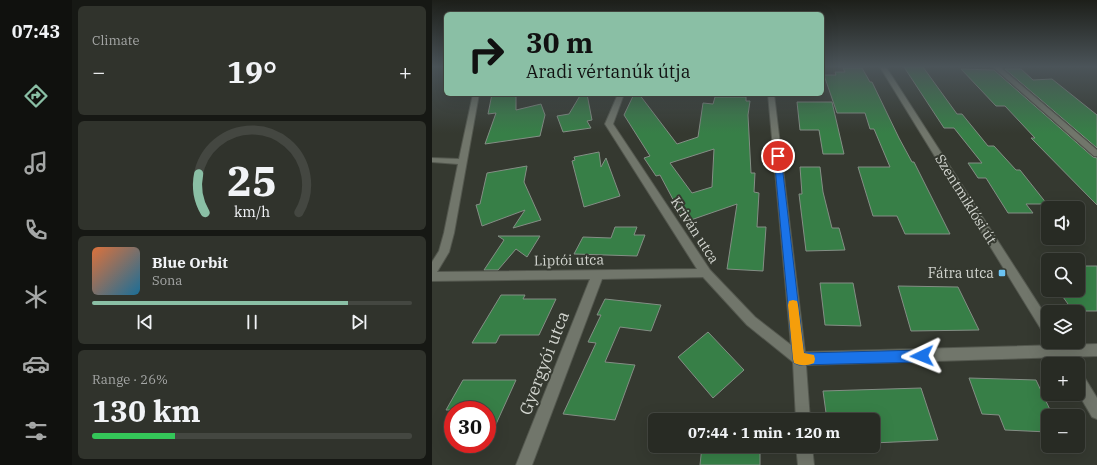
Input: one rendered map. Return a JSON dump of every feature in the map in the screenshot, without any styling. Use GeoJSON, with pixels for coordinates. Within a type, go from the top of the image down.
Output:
{"type":"FeatureCollection","features":[{"type":"Feature","properties":{"kind":"street","name":"Szentmiklósi út"},"geometry":{"type":"LineString","coordinates":[[897,89],[1041,319]]}},
{"type":"Feature","properties":{"kind":"street"},"geometry":{"type":"LineString","coordinates":[[1021,89],[1097,154]]}},
{"type":"Feature","properties":{"kind":"street"},"geometry":{"type":"LineString","coordinates":[[432,272],[444,252],[449,233],[476,96]]}},
{"type":"Feature","properties":{"kind":"street","name":"Kriván utca"},"geometry":{"type":"LineString","coordinates":[[620,96],[609,124],[706,273],[751,321],[799,359]]}},
{"type":"Feature","properties":{"kind":"street"},"geometry":{"type":"LineString","coordinates":[[771,96],[799,359],[803,413]]}},
{"type":"Feature","properties":{"kind":"street"},"geometry":{"type":"LineString","coordinates":[[432,160],[463,162]]}},
{"type":"Feature","properties":{"kind":"street","name":"Liptói utca"},"geometry":{"type":"LineString","coordinates":[[432,277],[706,273]]}},
{"type":"Feature","properties":{"kind":"street","name":"Gyergyói utca"},"geometry":{"type":"LineString","coordinates":[[524,465],[598,274]]}},
{"type":"Feature","properties":{"kind":"street"},"geometry":{"type":"LineString","coordinates":[[799,359],[1030,353],[1046,349]]}},
{"type":"Feature","properties":{"kind":"street"},"geometry":{"type":"LineString","coordinates":[[1085,349],[1097,350]]}},
{"type":"Feature","properties":{"kind":"street"},"geometry":{"type":"LineString","coordinates":[[1085,392],[1097,412]]}},
{"type":"Feature","properties":{"kind":"street"},"geometry":{"type":"LineString","coordinates":[[805,453],[806,465]]}},
{"type":"Feature","properties":{"kind":"building"},"geometry":{"type":"Polygon","coordinates":[[[829,89],[875,89],[899,138],[912,162],[914,162],[950,234],[905,234],[897,216],[873,216],[858,167],[890,167],[874,129],[870,129],[865,113],[837,113],[829,89]]]}},
{"type":"Feature","properties":{"kind":"building"},"geometry":{"type":"Polygon","coordinates":[[[918,89],[939,89],[957,114],[962,114],[988,146],[994,146],[1016,170],[1020,170],[1045,201],[1041,201],[1041,204],[1026,204],[1033,213],[1008,213],[986,178],[978,178],[968,163],[982,163],[954,128],[944,128],[918,89]]]}},
{"type":"Feature","properties":{"kind":"building"},"geometry":{"type":"Polygon","coordinates":[[[980,89],[1015,89],[1093,157],[1097,158],[1097,205],[1031,138],[1035,138],[1005,106],[996,106],[980,89]]]}},
{"type":"Feature","properties":{"kind":"building"},"geometry":{"type":"Polygon","coordinates":[[[1028,89],[1064,89],[1097,115],[1097,148],[1028,89]]]}},
{"type":"Feature","properties":{"kind":"building"},"geometry":{"type":"Polygon","coordinates":[[[492,96],[516,96],[516,110],[541,104],[545,115],[540,136],[485,144],[496,113],[488,114],[492,96]]]}},
{"type":"Feature","properties":{"kind":"building"},"geometry":{"type":"Polygon","coordinates":[[[580,96],[587,96],[592,120],[587,121],[591,128],[563,132],[557,116],[569,114],[580,96]]]}},
{"type":"Feature","properties":{"kind":"building"},"geometry":{"type":"Polygon","coordinates":[[[633,96],[641,96],[677,144],[698,137],[703,103],[713,104],[715,97],[746,97],[746,101],[750,101],[748,115],[751,173],[755,173],[754,192],[759,193],[757,227],[766,227],[763,271],[727,269],[737,204],[685,222],[660,175],[656,176],[644,158],[650,156],[624,115],[633,96]],[[714,149],[670,163],[692,193],[712,187],[714,149]]]}},
{"type":"Feature","properties":{"kind":"building"},"geometry":{"type":"Polygon","coordinates":[[[797,102],[832,102],[844,154],[823,154],[819,130],[800,130],[797,102]]]}},
{"type":"Feature","properties":{"kind":"building"},"geometry":{"type":"Polygon","coordinates":[[[599,152],[601,167],[606,158],[620,196],[584,207],[572,161],[575,160],[574,157],[599,152]]]}},
{"type":"Feature","properties":{"kind":"building"},"geometry":{"type":"Polygon","coordinates":[[[527,166],[524,182],[541,220],[513,228],[525,210],[482,226],[476,205],[480,204],[487,173],[527,166]]]}},
{"type":"Feature","properties":{"kind":"building"},"geometry":{"type":"Polygon","coordinates":[[[800,167],[820,167],[823,192],[832,228],[839,228],[845,250],[806,251],[799,194],[802,194],[800,167]]]}},
{"type":"Feature","properties":{"kind":"building"},"geometry":{"type":"Polygon","coordinates":[[[615,227],[637,227],[634,235],[645,235],[637,256],[574,254],[583,237],[611,238],[615,227]]]}},
{"type":"Feature","properties":{"kind":"building"},"geometry":{"type":"Polygon","coordinates":[[[498,236],[540,236],[527,257],[516,249],[498,270],[484,270],[504,240],[498,236]]]}},
{"type":"Feature","properties":{"kind":"building"},"geometry":{"type":"Polygon","coordinates":[[[1085,266],[1097,266],[1097,311],[1085,311],[1085,305],[1069,305],[1063,297],[1085,297],[1085,266]]]}},
{"type":"Feature","properties":{"kind":"building"},"geometry":{"type":"Polygon","coordinates":[[[820,283],[853,283],[861,326],[825,325],[820,283]]]}},
{"type":"Feature","properties":{"kind":"building"},"geometry":{"type":"Polygon","coordinates":[[[898,286],[958,287],[979,330],[911,331],[898,286]]]}},
{"type":"Feature","properties":{"kind":"building"},"geometry":{"type":"Polygon","coordinates":[[[501,295],[525,295],[523,299],[556,299],[539,335],[500,335],[496,343],[472,343],[501,295]]]}},
{"type":"Feature","properties":{"kind":"building"},"geometry":{"type":"Polygon","coordinates":[[[605,299],[661,305],[651,331],[620,327],[605,362],[635,365],[615,420],[563,414],[596,343],[588,342],[601,315],[597,315],[605,299]]]}},
{"type":"Feature","properties":{"kind":"building"},"geometry":{"type":"Polygon","coordinates":[[[708,332],[744,370],[713,398],[678,357],[708,332]]]}},
{"type":"Feature","properties":{"kind":"building"},"geometry":{"type":"Polygon","coordinates":[[[969,378],[1036,380],[1041,391],[1041,401],[1046,401],[1050,409],[1041,409],[1041,432],[1005,430],[999,415],[982,414],[969,378]]]}},
{"type":"Feature","properties":{"kind":"building"},"geometry":{"type":"Polygon","coordinates":[[[463,380],[516,380],[496,424],[496,401],[451,401],[463,380]]]}},
{"type":"Feature","properties":{"kind":"building"},"geometry":{"type":"Polygon","coordinates":[[[921,388],[938,440],[880,443],[880,413],[826,413],[823,391],[921,388]]]}},
{"type":"Feature","properties":{"kind":"building"},"geometry":{"type":"Polygon","coordinates":[[[701,453],[760,453],[760,465],[700,465],[701,453]]]}},
{"type":"Feature","properties":{"kind":"slow traffic"},"geometry":{"type":"LineString","coordinates":[[793,305],[799,359],[809,359]]}},
{"type":"Feature","properties":{"kind":"place","name":"Fátra utca"},"geometry":{"type":"Point","coordinates":[1002,273]}},
{"type":"Feature","properties":{"kind":"route"},"geometry":{"type":"LineString","coordinates":[[778,156],[799,359],[922,356]]}}]}
